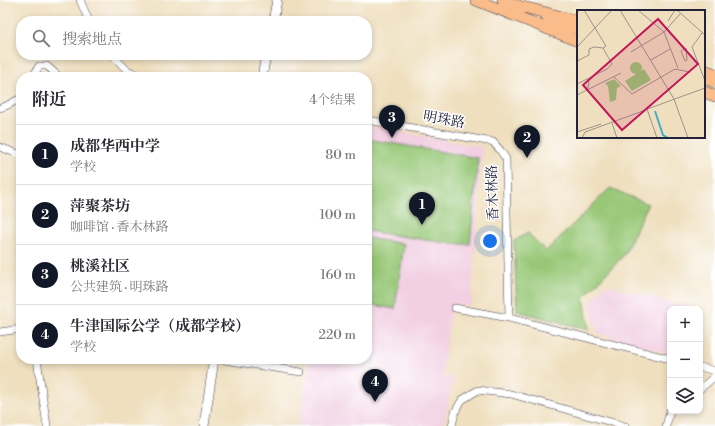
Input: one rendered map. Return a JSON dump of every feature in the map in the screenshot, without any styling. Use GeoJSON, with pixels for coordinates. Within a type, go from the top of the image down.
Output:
{"type":"FeatureCollection","features":[{"type":"Feature","properties":{"kind":"main road"},"geometry":{"type":"LineString","coordinates":[[476,0],[577,41]]}},
{"type":"Feature","properties":{"kind":"main road"},"geometry":{"type":"LineString","coordinates":[[503,0],[577,29]]}},
{"type":"Feature","properties":{"kind":"main road"},"geometry":{"type":"LineString","coordinates":[[515,5],[577,20]]}},
{"type":"Feature","properties":{"kind":"main road"},"geometry":{"type":"LineString","coordinates":[[705,70],[715,74]]}},
{"type":"Feature","properties":{"kind":"main road"},"geometry":{"type":"LineString","coordinates":[[705,78],[715,82]]}},
{"type":"Feature","properties":{"kind":"main road"},"geometry":{"type":"LineString","coordinates":[[705,92],[715,96]]}},
{"type":"Feature","properties":{"kind":"street"},"geometry":{"type":"LineString","coordinates":[[80,0],[87,16]]}},
{"type":"Feature","properties":{"kind":"street"},"geometry":{"type":"LineString","coordinates":[[274,16],[277,0]]}},
{"type":"Feature","properties":{"kind":"street"},"geometry":{"type":"LineString","coordinates":[[116,60],[125,72]]}},
{"type":"Feature","properties":{"kind":"street"},"geometry":{"type":"LineString","coordinates":[[263,72],[265,60]]}},
{"type":"Feature","properties":{"kind":"street"},"geometry":{"type":"LineString","coordinates":[[36,72],[39,66],[47,66],[53,72]]}},
{"type":"Feature","properties":{"kind":"street"},"geometry":{"type":"LineString","coordinates":[[0,108],[16,101]]}},
{"type":"Feature","properties":{"kind":"street","name":"明珠路"},"geometry":{"type":"LineString","coordinates":[[372,121],[493,142]]}},
{"type":"Feature","properties":{"kind":"street","name":"香木林路"},"geometry":{"type":"LineString","coordinates":[[493,142],[506,159],[509,318]]}},
{"type":"Feature","properties":{"kind":"street"},"geometry":{"type":"LineString","coordinates":[[0,147],[16,153]]}},
{"type":"Feature","properties":{"kind":"street"},"geometry":{"type":"LineString","coordinates":[[455,308],[509,318],[667,358]]}},
{"type":"Feature","properties":{"kind":"street"},"geometry":{"type":"LineString","coordinates":[[0,332],[16,330]]}},
{"type":"Feature","properties":{"kind":"street"},"geometry":{"type":"LineString","coordinates":[[38,364],[47,426]]}},
{"type":"Feature","properties":{"kind":"street"},"geometry":{"type":"LineString","coordinates":[[204,426],[213,364]]}},
{"type":"Feature","properties":{"kind":"street"},"geometry":{"type":"LineString","coordinates":[[250,364],[302,372]]}},
{"type":"Feature","properties":{"kind":"street"},"geometry":{"type":"LineString","coordinates":[[703,368],[715,371]]}},
{"type":"Feature","properties":{"kind":"street"},"geometry":{"type":"LineString","coordinates":[[703,386],[715,376]]}},
{"type":"Feature","properties":{"kind":"street"},"geometry":{"type":"LineString","coordinates":[[452,426],[455,412],[462,400],[478,390],[511,394],[625,426]]}},
{"type":"Feature","properties":{"kind":"street"},"geometry":{"type":"LineString","coordinates":[[666,426],[669,414]]}},
{"type":"Feature","properties":{"kind":"shaded area"},"geometry":{"type":"Polygon","coordinates":[[[372,127],[482,147],[471,306],[452,303],[442,376],[454,378],[443,426],[298,426],[309,364],[372,364],[372,127]]]}},
{"type":"Feature","properties":{"kind":"shaded area"},"geometry":{"type":"Polygon","coordinates":[[[605,284],[682,306],[667,306],[667,353],[597,333],[590,303],[605,284]]]}},
{"type":"Feature","properties":{"kind":"green space"},"geometry":{"type":"Polygon","coordinates":[[[372,140],[478,158],[470,244],[452,244],[372,232],[372,140]]]}},
{"type":"Feature","properties":{"kind":"green space"},"geometry":{"type":"Polygon","coordinates":[[[610,188],[648,204],[624,255],[584,297],[589,330],[517,311],[514,241],[528,233],[546,251],[610,188]]]}},
{"type":"Feature","properties":{"kind":"green space"},"geometry":{"type":"Polygon","coordinates":[[[372,239],[404,244],[395,309],[372,305],[372,239]]]}},
{"type":"Feature","properties":{"kind":"place","name":"桃溪社区"},"geometry":{"type":"Point","coordinates":[392,138]}},
{"type":"Feature","properties":{"kind":"place","name":"萍聚茶坊"},"geometry":{"type":"Point","coordinates":[527,158]}},
{"type":"Feature","properties":{"kind":"place","name":"成都华西中学"},"geometry":{"type":"Point","coordinates":[422,225]}},
{"type":"Feature","properties":{"kind":"place","name":"牛津国际公学（成都学校）"},"geometry":{"type":"Point","coordinates":[375,402]}}]}
